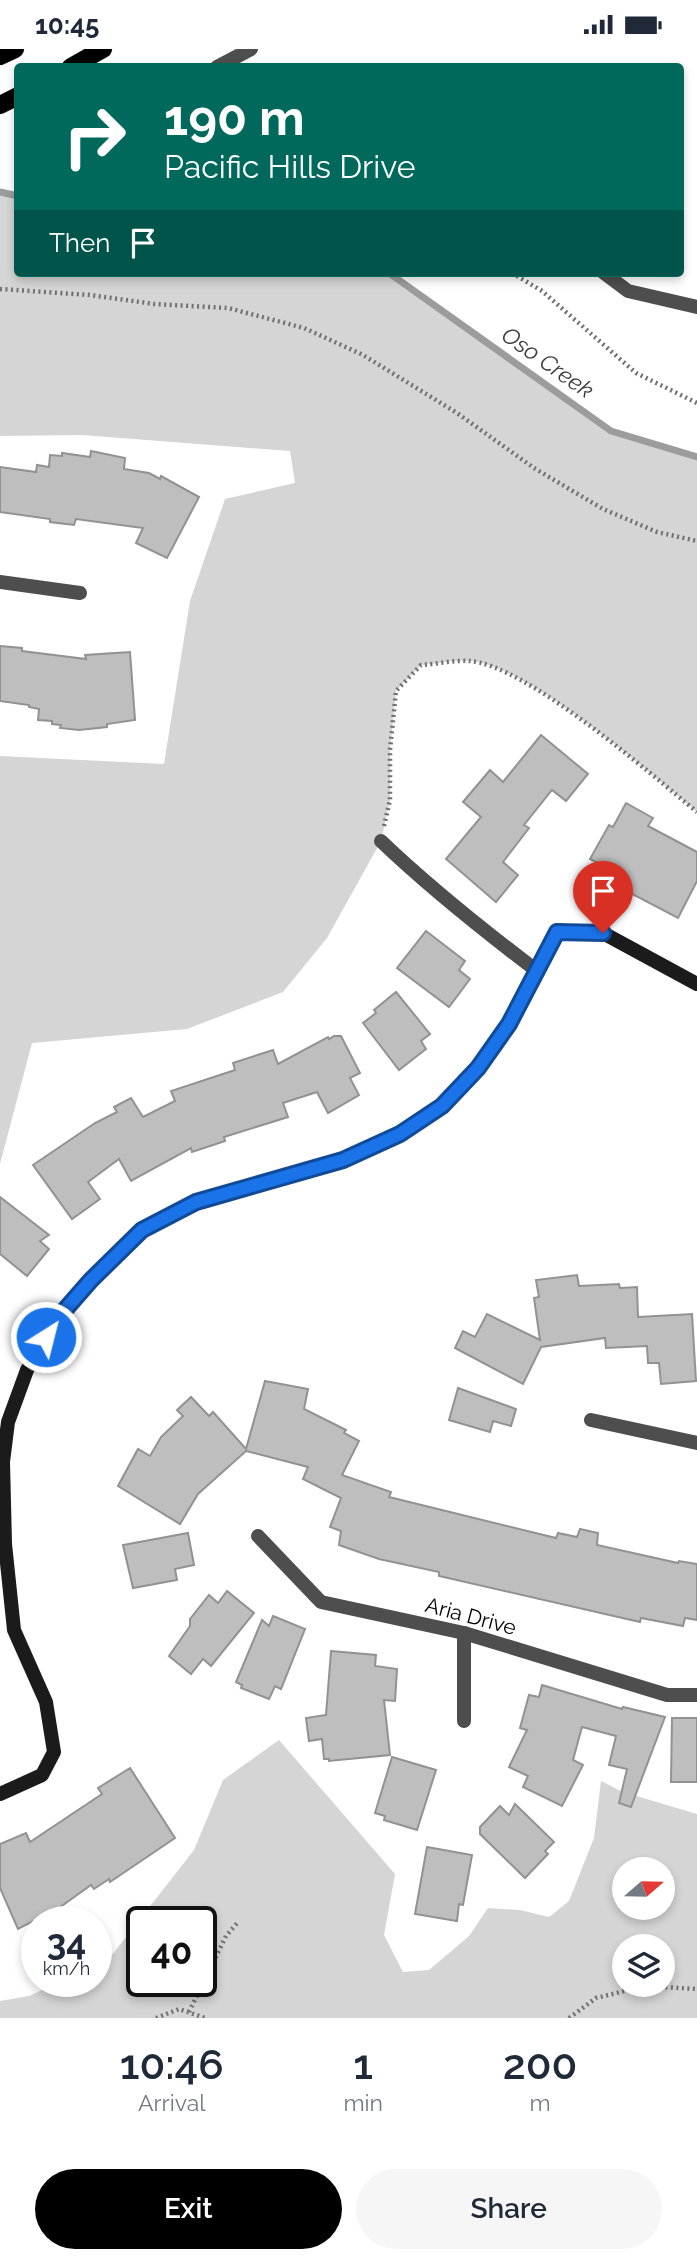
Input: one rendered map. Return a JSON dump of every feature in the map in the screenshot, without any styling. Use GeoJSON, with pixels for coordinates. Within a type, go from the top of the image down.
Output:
{"type":"FeatureCollection","features":[{"type":"Feature","properties":{"kind":"main road"},"geometry":{"type":"LineString","coordinates":[[0,56],[15,49]]}},
{"type":"Feature","properties":{"kind":"main road"},"geometry":{"type":"LineString","coordinates":[[78,63],[103,49]]}},
{"type":"Feature","properties":{"kind":"street"},"geometry":{"type":"LineString","coordinates":[[225,63],[251,49]]}},
{"type":"Feature","properties":{"kind":"street"},"geometry":{"type":"LineString","coordinates":[[609,277],[628,291],[697,307]]}},
{"type":"Feature","properties":{"kind":"street"},"geometry":{"type":"LineString","coordinates":[[0,582],[80,593]]}},
{"type":"Feature","properties":{"kind":"street"},"geometry":{"type":"LineString","coordinates":[[381,841],[414,873],[537,971]]}},
{"type":"Feature","properties":{"kind":"street"},"geometry":{"type":"LineString","coordinates":[[0,1794],[42,1775],[54,1752],[46,1702],[14,1630],[5,1544],[3,1462],[8,1422],[27,1370],[56,1320],[91,1280],[142,1230],[196,1202],[343,1160],[400,1134],[442,1106],[478,1068],[509,1024],[557,932],[603,933],[697,984]]}},
{"type":"Feature","properties":{"kind":"street"},"geometry":{"type":"LineString","coordinates":[[591,1420],[697,1443]]}},
{"type":"Feature","properties":{"kind":"street","name":"Aria Drive"},"geometry":{"type":"LineString","coordinates":[[258,1536],[321,1602],[464,1633],[667,1695],[697,1695]]}},
{"type":"Feature","properties":{"kind":"street"},"geometry":{"type":"LineString","coordinates":[[464,1633],[464,1721]]}},
{"type":"Feature","properties":{"kind":"path"},"geometry":{"type":"LineString","coordinates":[[519,277],[542,291],[636,373],[697,403]]}},
{"type":"Feature","properties":{"kind":"path"},"geometry":{"type":"LineString","coordinates":[[0,289],[90,295],[153,304],[228,308],[304,328],[363,355],[457,413],[534,468],[603,509],[657,532],[697,541]]}},
{"type":"Feature","properties":{"kind":"path"},"geometry":{"type":"LineString","coordinates":[[381,841],[390,800],[390,750],[396,691],[421,665],[458,661],[471,660],[512,673],[574,715],[697,812]]}},
{"type":"Feature","properties":{"kind":"path"},"geometry":{"type":"LineString","coordinates":[[189,2012],[226,1936],[239,1921]]}},
{"type":"Feature","properties":{"kind":"path"},"geometry":{"type":"LineString","coordinates":[[569,2018],[596,1998],[645,1986],[697,1989]]}},
{"type":"Feature","properties":{"kind":"path"},"geometry":{"type":"LineString","coordinates":[[156,2018],[179,2009],[205,2018]]}},
{"type":"Feature","properties":{"kind":"shaded area"},"geometry":{"type":"Polygon","coordinates":[[[0,192],[14,195],[14,277],[395,277],[610,431],[697,457],[697,812],[587,723],[522,680],[493,667],[469,661],[421,665],[396,691],[390,750],[390,800],[381,841],[327,938],[283,992],[187,1029],[32,1043],[0,1164],[0,756],[164,764],[190,601],[225,499],[295,483],[290,451],[82,435],[0,436],[0,192]]]}},
{"type":"Feature","properties":{"kind":"shaded area"},"geometry":{"type":"Polygon","coordinates":[[[279,1740],[395,1874],[384,1935],[403,1972],[429,1970],[469,1936],[488,1908],[520,1910],[549,1917],[569,1901],[594,1838],[601,1781],[623,1792],[697,1814],[697,2018],[0,2018],[0,2001],[23,1997],[112,1997],[112,1955],[126,1937],[126,1997],[217,1997],[217,1906],[150,1906],[194,1850],[223,1780],[279,1740]]]}},
{"type":"Feature","properties":{"kind":"building"},"geometry":{"type":"Polygon","coordinates":[[[91,451],[125,458],[124,469],[149,473],[160,479],[161,476],[199,497],[167,558],[136,543],[143,528],[76,519],[74,525],[0,512],[0,467],[36,472],[37,465],[49,467],[50,455],[62,456],[62,453],[90,457],[91,451]]]}},
{"type":"Feature","properties":{"kind":"building"},"geometry":{"type":"Polygon","coordinates":[[[0,646],[86,659],[85,655],[130,652],[135,720],[79,730],[60,728],[61,725],[52,724],[52,721],[38,720],[39,709],[0,701],[0,646]]]}},
{"type":"Feature","properties":{"kind":"building"},"geometry":{"type":"Polygon","coordinates":[[[541,735],[588,774],[566,801],[552,790],[524,825],[529,828],[503,862],[518,875],[496,902],[446,859],[481,817],[463,802],[490,770],[503,782],[541,735]]]}},
{"type":"Feature","properties":{"kind":"building"},"geometry":{"type":"Polygon","coordinates":[[[626,803],[653,818],[648,826],[697,852],[697,881],[678,918],[594,874],[600,864],[590,859],[609,825],[613,827],[626,803]]]}},
{"type":"Feature","properties":{"kind":"building"},"geometry":{"type":"Polygon","coordinates":[[[426,931],[465,961],[459,970],[470,979],[449,1007],[397,968],[426,931]]]}},
{"type":"Feature","properties":{"kind":"building"},"geometry":{"type":"Polygon","coordinates":[[[396,992],[430,1034],[421,1041],[426,1049],[399,1070],[363,1023],[396,992]]]}},
{"type":"Feature","properties":{"kind":"building"},"geometry":{"type":"Polygon","coordinates":[[[334,1036],[341,1036],[360,1073],[350,1078],[359,1095],[328,1113],[317,1092],[283,1103],[288,1117],[224,1137],[225,1141],[192,1152],[191,1148],[131,1181],[119,1159],[88,1182],[100,1199],[72,1219],[33,1165],[95,1123],[117,1112],[114,1107],[131,1098],[143,1117],[175,1101],[171,1091],[235,1070],[233,1063],[273,1050],[278,1064],[334,1036]]]}},
{"type":"Feature","properties":{"kind":"building"},"geometry":{"type":"Polygon","coordinates":[[[0,1197],[49,1235],[40,1241],[49,1249],[27,1276],[0,1254],[0,1197]]]}},
{"type":"Feature","properties":{"kind":"building"},"geometry":{"type":"Polygon","coordinates":[[[577,1275],[579,1286],[619,1284],[620,1288],[637,1287],[638,1317],[692,1314],[696,1381],[661,1384],[659,1363],[648,1363],[647,1346],[606,1348],[605,1338],[541,1347],[523,1384],[455,1348],[463,1331],[475,1337],[487,1314],[540,1340],[534,1298],[539,1297],[536,1280],[577,1275]]]}},
{"type":"Feature","properties":{"kind":"building"},"geometry":{"type":"Polygon","coordinates":[[[265,1381],[308,1389],[304,1409],[346,1430],[344,1433],[359,1441],[342,1475],[391,1492],[389,1497],[556,1538],[558,1533],[577,1537],[580,1529],[598,1533],[597,1545],[678,1563],[697,1564],[697,1620],[685,1618],[683,1626],[641,1618],[640,1622],[439,1576],[439,1572],[379,1559],[339,1545],[341,1531],[330,1527],[341,1498],[303,1479],[308,1467],[246,1451],[198,1494],[180,1524],[118,1486],[138,1449],[150,1456],[161,1437],[183,1416],[177,1410],[191,1397],[209,1416],[213,1412],[246,1449],[265,1381]]]}},
{"type":"Feature","properties":{"kind":"building"},"geometry":{"type":"Polygon","coordinates":[[[458,1388],[516,1409],[511,1426],[493,1421],[490,1432],[449,1420],[458,1388]]]}},
{"type":"Feature","properties":{"kind":"building"},"geometry":{"type":"Polygon","coordinates":[[[188,1533],[194,1565],[175,1569],[177,1580],[133,1588],[123,1545],[188,1533]]]}},
{"type":"Feature","properties":{"kind":"building"},"geometry":{"type":"Polygon","coordinates":[[[227,1591],[254,1613],[211,1666],[203,1659],[191,1674],[169,1656],[190,1626],[190,1619],[209,1595],[218,1603],[227,1591]]]}},
{"type":"Feature","properties":{"kind":"building"},"geometry":{"type":"Polygon","coordinates":[[[273,1616],[305,1629],[281,1689],[275,1686],[269,1699],[241,1688],[242,1685],[236,1682],[262,1620],[269,1626],[273,1616]]]}},
{"type":"Feature","properties":{"kind":"building"},"geometry":{"type":"Polygon","coordinates":[[[331,1651],[376,1655],[375,1666],[397,1669],[395,1701],[384,1700],[390,1755],[329,1761],[324,1759],[322,1739],[309,1741],[306,1718],[326,1715],[331,1651]]]}},
{"type":"Feature","properties":{"kind":"building"},"geometry":{"type":"Polygon","coordinates":[[[542,1685],[622,1709],[623,1707],[665,1717],[631,1807],[619,1803],[627,1769],[609,1765],[616,1736],[582,1727],[573,1760],[583,1765],[562,1806],[523,1787],[528,1776],[509,1767],[527,1730],[520,1728],[529,1695],[539,1697],[542,1685]]]}},
{"type":"Feature","properties":{"kind":"building"},"geometry":{"type":"Polygon","coordinates":[[[672,1718],[697,1718],[697,1782],[671,1782],[672,1718]]]}},
{"type":"Feature","properties":{"kind":"building"},"geometry":{"type":"Polygon","coordinates":[[[392,1757],[436,1770],[417,1830],[384,1820],[385,1816],[375,1813],[392,1757]]]}},
{"type":"Feature","properties":{"kind":"building"},"geometry":{"type":"Polygon","coordinates":[[[130,1768],[175,1838],[110,1882],[109,1879],[94,1889],[91,1885],[62,1906],[21,1906],[21,1927],[18,1929],[0,1888],[0,1844],[26,1833],[30,1842],[102,1794],[98,1788],[130,1768]]]}},
{"type":"Feature","properties":{"kind":"building"},"geometry":{"type":"Polygon","coordinates":[[[515,1804],[554,1842],[545,1851],[548,1854],[525,1878],[480,1834],[480,1827],[500,1806],[509,1815],[515,1804]]]}},
{"type":"Feature","properties":{"kind":"building"},"geometry":{"type":"Polygon","coordinates":[[[427,1847],[472,1855],[463,1905],[459,1904],[457,1921],[415,1914],[427,1847]]]}},
{"type":"Feature","properties":{"kind":"waterway","name":"Oso Creek"},"geometry":{"type":"LineString","coordinates":[[0,192],[14,195]]}},
{"type":"Feature","properties":{"kind":"waterway","name":"Oso Creek"},"geometry":{"type":"LineString","coordinates":[[395,277],[611,431],[697,457]]}},
{"type":"Feature","properties":{"kind":"route"},"geometry":{"type":"LineString","coordinates":[[46,1337],[56,1320],[91,1280],[142,1230],[196,1202],[343,1160],[400,1134],[442,1106],[478,1068],[509,1024],[557,932],[603,933]]}}]}
